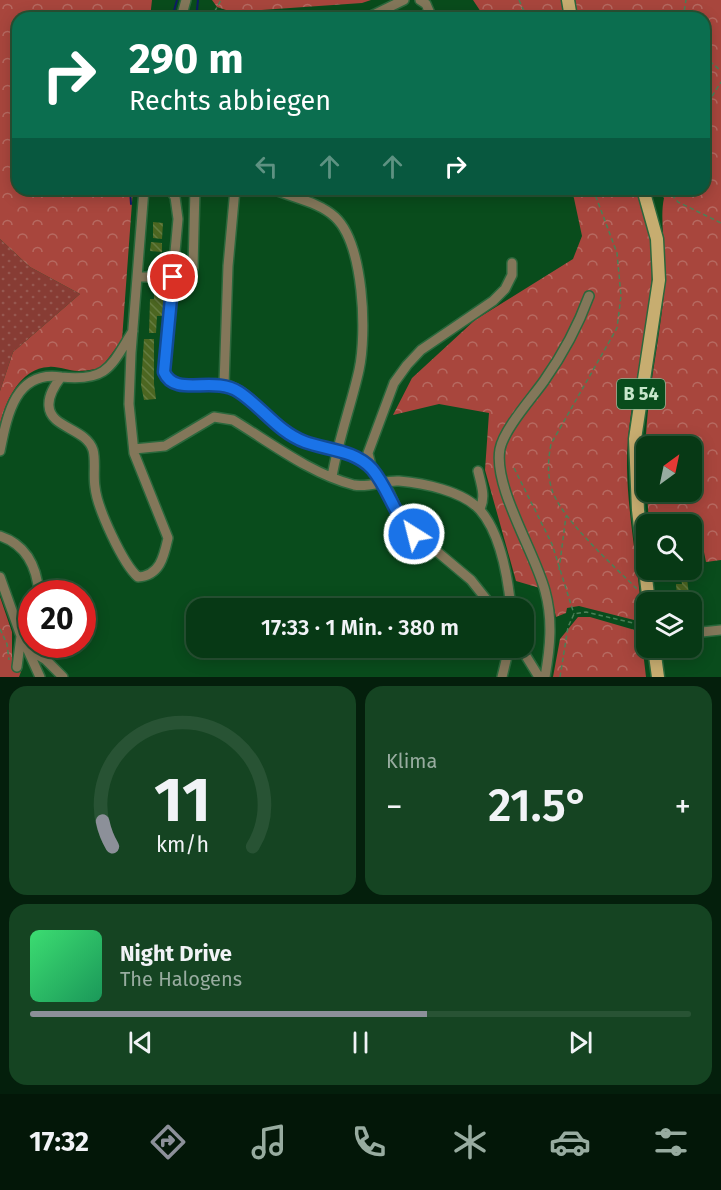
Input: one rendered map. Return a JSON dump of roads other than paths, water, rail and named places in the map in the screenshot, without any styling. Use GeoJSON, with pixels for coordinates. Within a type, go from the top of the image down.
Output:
{"type":"FeatureCollection","features":[{"type":"Feature","properties":{"kind":"main road","name":"B 54"},"geometry":{"type":"LineString","coordinates":[[645,195],[657,239],[659,280],[635,439],[638,510],[647,592]]}},
{"type":"Feature","properties":{"kind":"main road"},"geometry":{"type":"LineString","coordinates":[[655,658],[658,677]]}},
{"type":"Feature","properties":{"kind":"street"},"geometry":{"type":"LineString","coordinates":[[380,12],[405,0]]}},
{"type":"Feature","properties":{"kind":"street"},"geometry":{"type":"LineString","coordinates":[[420,0],[426,4],[429,12]]}},
{"type":"Feature","properties":{"kind":"street"},"geometry":{"type":"LineString","coordinates":[[62,377],[52,390],[49,406],[54,419],[84,437],[93,450],[94,487],[99,507],[129,569],[138,577],[149,576],[158,568],[168,538],[134,449],[129,404],[143,195]]}},
{"type":"Feature","properties":{"kind":"street"},"geometry":{"type":"LineString","coordinates":[[173,195],[178,219],[164,372],[167,379],[179,385],[224,385],[251,400],[294,437],[336,450],[372,468]]}},
{"type":"Feature","properties":{"kind":"street"},"geometry":{"type":"LineString","coordinates":[[136,277],[187,280],[193,268],[195,195]]}},
{"type":"Feature","properties":{"kind":"street"},"geometry":{"type":"LineString","coordinates":[[224,385],[228,266],[234,195]]}},
{"type":"Feature","properties":{"kind":"street"},"geometry":{"type":"LineString","coordinates":[[287,195],[334,216],[345,229],[358,258],[361,318],[359,370],[336,450],[332,477]]}},
{"type":"Feature","properties":{"kind":"street"},"geometry":{"type":"LineString","coordinates":[[485,598],[471,580],[403,523],[384,484],[372,468],[368,453],[394,383],[422,350],[493,301],[505,289],[512,275],[512,263]]}},
{"type":"Feature","properties":{"kind":"street"},"geometry":{"type":"LineString","coordinates":[[545,677],[551,635],[549,608],[536,566],[503,485],[499,470],[500,448],[563,353],[589,296]]}},
{"type":"Feature","properties":{"kind":"street"},"geometry":{"type":"LineString","coordinates":[[0,451],[13,399],[24,386],[37,379],[62,377],[79,379],[95,376],[111,367],[133,331]]}},
{"type":"Feature","properties":{"kind":"street"},"geometry":{"type":"LineString","coordinates":[[134,449],[165,446],[214,417],[222,417],[233,420],[332,477],[356,485],[396,481],[435,489],[469,501],[480,509],[489,524],[499,549],[510,598]]}},
{"type":"Feature","properties":{"kind":"street"},"geometry":{"type":"LineString","coordinates":[[478,471],[483,489],[483,503],[480,509]]}},
{"type":"Feature","properties":{"kind":"street"},"geometry":{"type":"LineString","coordinates":[[0,536],[16,542],[28,554],[35,580]]}},
{"type":"Feature","properties":{"kind":"street"},"geometry":{"type":"LineString","coordinates":[[0,577],[18,628]]}},
{"type":"Feature","properties":{"kind":"street"},"geometry":{"type":"LineString","coordinates":[[702,632],[721,630]]}},
{"type":"Feature","properties":{"kind":"street"},"geometry":{"type":"LineString","coordinates":[[14,667],[18,649]]}},
{"type":"Feature","properties":{"kind":"street"},"geometry":{"type":"LineString","coordinates":[[31,658],[40,677]]}},
{"type":"Feature","properties":{"kind":"street"},"geometry":{"type":"LineString","coordinates":[[43,658],[63,677]]}},
{"type":"Feature","properties":{"kind":"street"},"geometry":{"type":"LineString","coordinates":[[502,677],[507,658]]}},
{"type":"Feature","properties":{"kind":"street"},"geometry":{"type":"LineString","coordinates":[[527,658],[539,677]]}},
{"type":"Feature","properties":{"kind":"waterway"},"geometry":{"type":"LineString","coordinates":[[174,12],[177,0]]}},
{"type":"Feature","properties":{"kind":"waterway"},"geometry":{"type":"LineString","coordinates":[[198,0],[197,10],[199,12]]}},
{"type":"Feature","properties":{"kind":"waterway"},"geometry":{"type":"LineString","coordinates":[[130,195],[131,204]]}}]}
